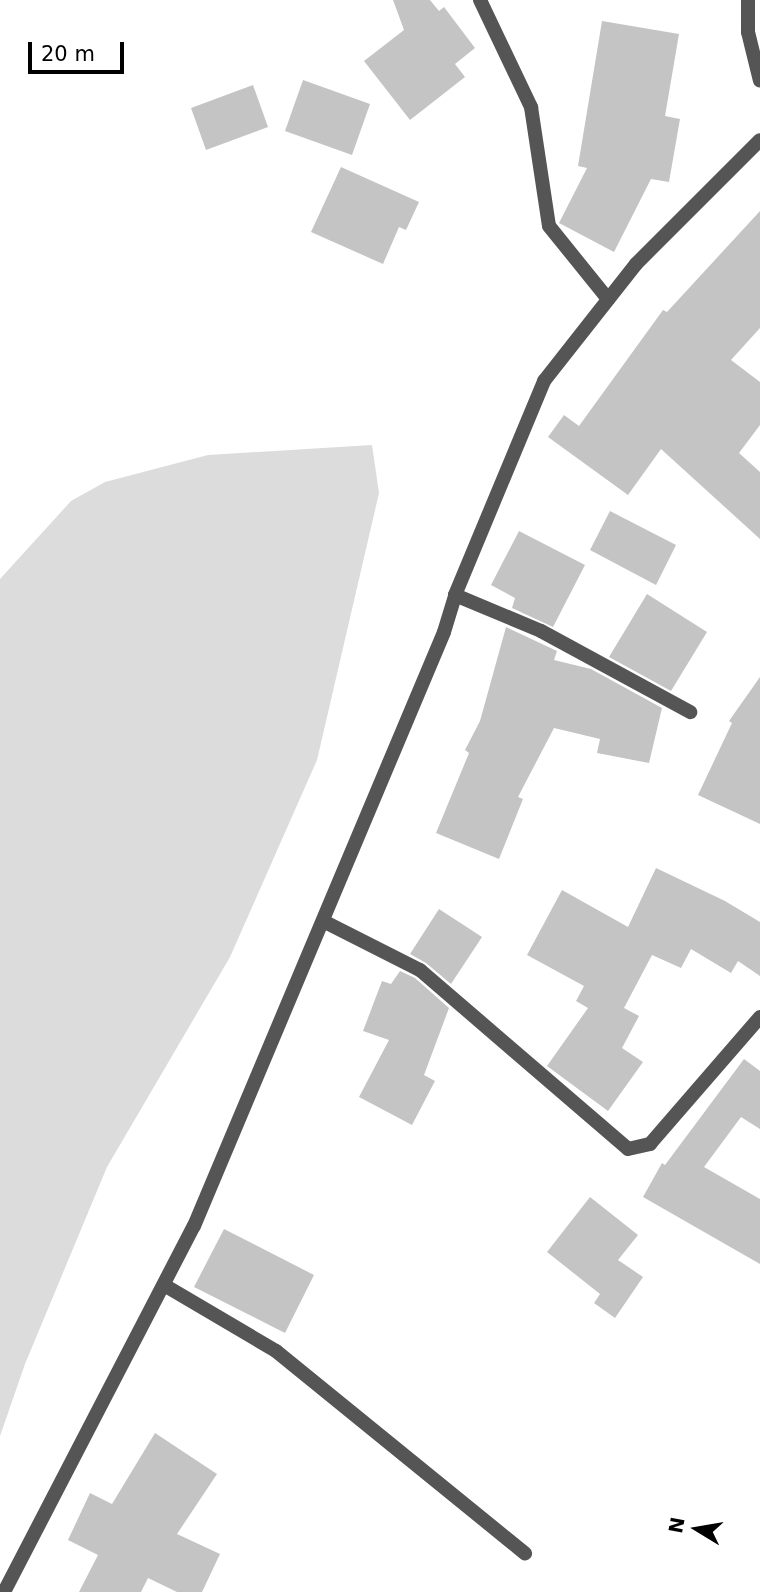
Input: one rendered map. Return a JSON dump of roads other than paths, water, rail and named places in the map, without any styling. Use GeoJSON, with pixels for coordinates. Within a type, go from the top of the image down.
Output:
{"type":"FeatureCollection","features":[{"type":"Feature","properties":{"kind":"street"},"geometry":{"type":"LineString","coordinates":[[480,0],[531,107],[548,226],[608,299]]}},
{"type":"Feature","properties":{"kind":"street"},"geometry":{"type":"LineString","coordinates":[[748,0],[748,32],[760,81]]}},
{"type":"Feature","properties":{"kind":"street"},"geometry":{"type":"LineString","coordinates":[[4,1592],[194,1226],[444,632],[455,595],[544,381],[636,264],[760,140]]}},
{"type":"Feature","properties":{"kind":"street"},"geometry":{"type":"LineString","coordinates":[[455,595],[541,631],[690,712]]}},
{"type":"Feature","properties":{"kind":"street"},"geometry":{"type":"LineString","coordinates":[[323,921],[420,970],[628,1149],[650,1144],[760,1017]]}},
{"type":"Feature","properties":{"kind":"street"},"geometry":{"type":"LineString","coordinates":[[164,1285],[276,1351],[525,1553]]}}]}
